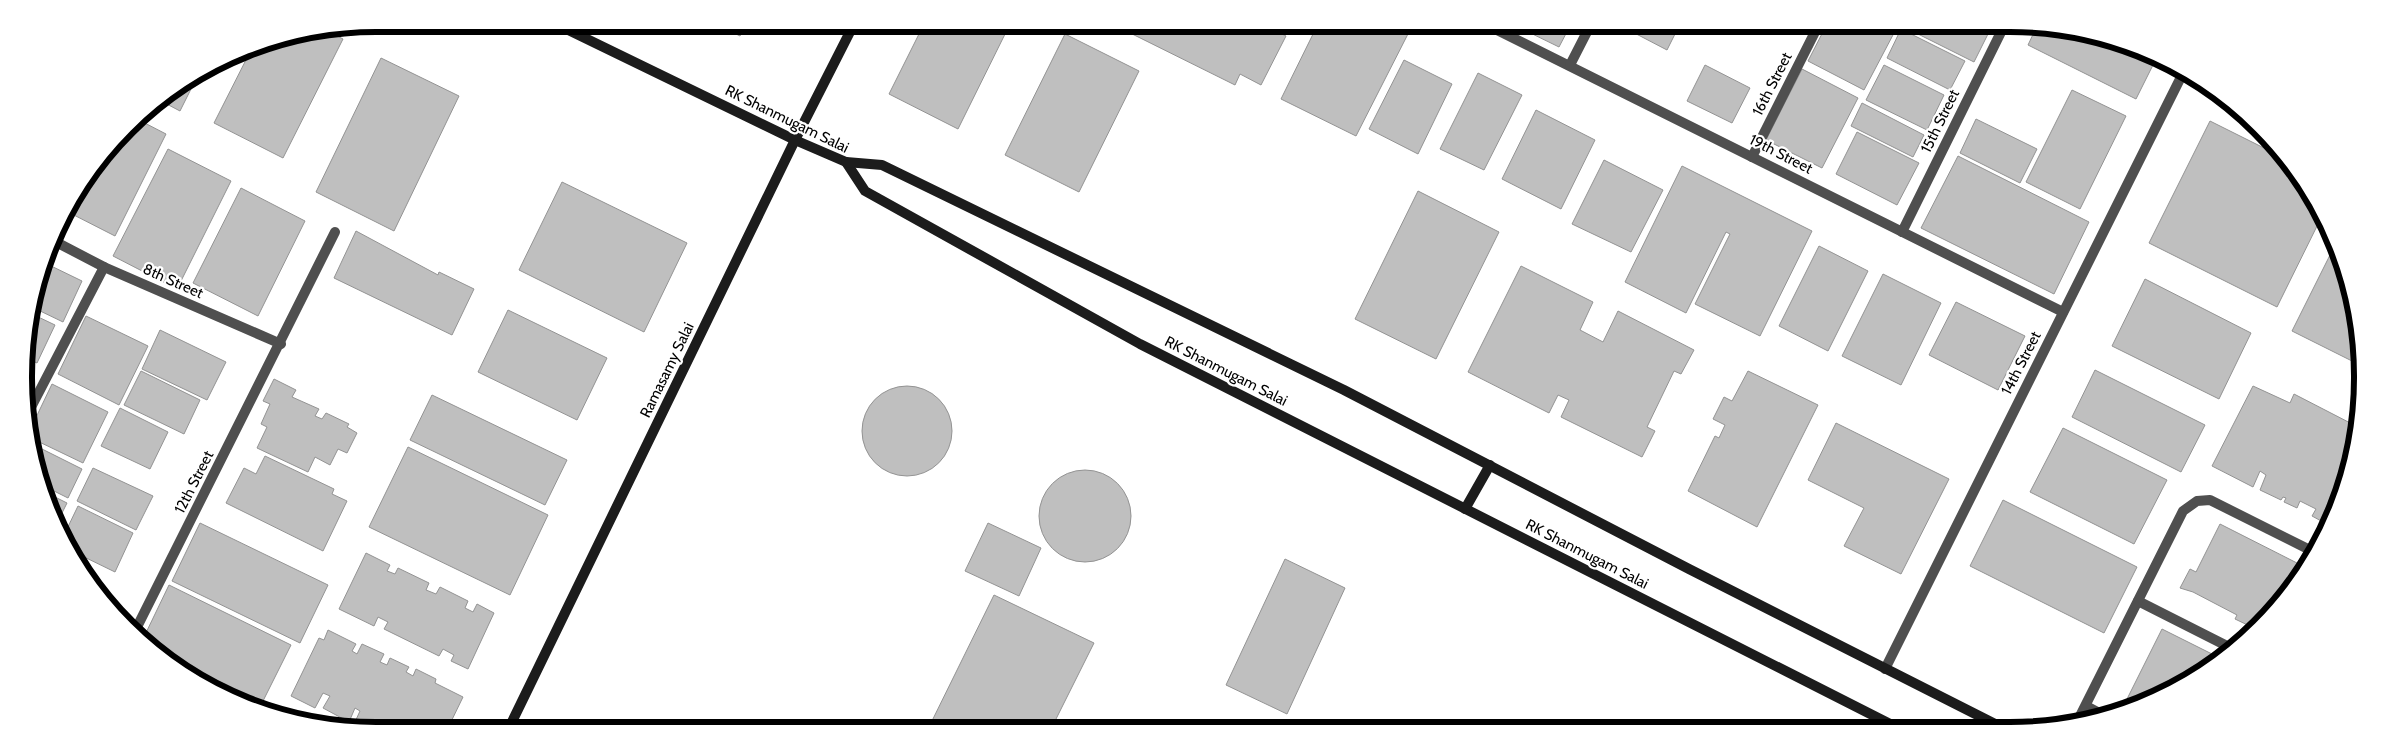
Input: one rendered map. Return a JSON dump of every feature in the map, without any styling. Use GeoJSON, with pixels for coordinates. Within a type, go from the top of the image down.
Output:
{"type":"FeatureCollection","features":[{"type":"Feature","properties":{"kind":"street","name":"RK Shanmugam Salai"},"geometry":{"type":"LineString","coordinates":[[572,32],[795,140],[846,162],[865,190],[1140,344],[1884,722]]}},
{"type":"Feature","properties":{"kind":"street","name":"Ramasamy Salai"},"geometry":{"type":"LineString","coordinates":[[512,722],[795,140],[850,32]]}},
{"type":"Feature","properties":{"kind":"street","name":"19th Street"},"geometry":{"type":"LineString","coordinates":[[1500,32],[2064,312]]}},
{"type":"Feature","properties":{"kind":"street"},"geometry":{"type":"LineString","coordinates":[[1570,66],[1587,32]]}},
{"type":"Feature","properties":{"kind":"street","name":"16th Street"},"geometry":{"type":"LineString","coordinates":[[1752,157],[1815,32]]}},
{"type":"Feature","properties":{"kind":"street","name":"15th Street"},"geometry":{"type":"LineString","coordinates":[[1902,232],[2000,32]]}},
{"type":"Feature","properties":{"kind":"street","name":"14th Street"},"geometry":{"type":"LineString","coordinates":[[1885,669],[2180,78]]}},
{"type":"Feature","properties":{"kind":"street"},"geometry":{"type":"LineString","coordinates":[[846,162],[882,165],[1344,390],[1991,722]]}},
{"type":"Feature","properties":{"kind":"street","name":"12th Street"},"geometry":{"type":"LineString","coordinates":[[138,625],[281,344],[335,232]]}},
{"type":"Feature","properties":{"kind":"street","name":"8th Street"},"geometry":{"type":"LineString","coordinates":[[60,244],[104,267],[281,344]]}},
{"type":"Feature","properties":{"kind":"street"},"geometry":{"type":"LineString","coordinates":[[33,403],[104,267]]}},
{"type":"Feature","properties":{"kind":"street"},"geometry":{"type":"LineString","coordinates":[[1465,509],[1490,465]]}},
{"type":"Feature","properties":{"kind":"street"},"geometry":{"type":"LineString","coordinates":[[2081,714],[2184,511],[2197,501],[2210,500],[2308,549]]}},
{"type":"Feature","properties":{"kind":"street"},"geometry":{"type":"LineString","coordinates":[[2138,601],[2226,645]]}},
{"type":"Feature","properties":{"kind":"street"},"geometry":{"type":"LineString","coordinates":[[2086,706],[2095,711]]}},
{"type":"Feature","properties":{"kind":"building"},"geometry":{"type":"Polygon","coordinates":[[[732,32],[742,32],[740,36],[732,32]]]}},
{"type":"Feature","properties":{"kind":"building"},"geometry":{"type":"Polygon","coordinates":[[[920,32],[1006,32],[958,129],[889,94],[920,32]]]}},
{"type":"Feature","properties":{"kind":"building"},"geometry":{"type":"Polygon","coordinates":[[[1128,32],[1278,32],[1286,36],[1261,85],[1240,74],[1235,85],[1128,32]]]}},
{"type":"Feature","properties":{"kind":"building"},"geometry":{"type":"Polygon","coordinates":[[[1314,32],[1409,32],[1356,136],[1281,99],[1314,32]]]}},
{"type":"Feature","properties":{"kind":"building"},"geometry":{"type":"Polygon","coordinates":[[[1528,32],[1567,32],[1559,47],[1528,32]]]}},
{"type":"Feature","properties":{"kind":"building"},"geometry":{"type":"Polygon","coordinates":[[[1632,32],[1676,32],[1667,50],[1632,32]]]}},
{"type":"Feature","properties":{"kind":"building"},"geometry":{"type":"Polygon","coordinates":[[[1823,32],[1894,33],[1864,90],[1808,61],[1823,32]]]}},
{"type":"Feature","properties":{"kind":"building"},"geometry":{"type":"Polygon","coordinates":[[[1900,32],[1907,32],[1965,61],[1950,90],[1887,58],[1900,32]]]}},
{"type":"Feature","properties":{"kind":"building"},"geometry":{"type":"Polygon","coordinates":[[[1914,32],[1989,32],[1974,62],[1914,32]]]}},
{"type":"Feature","properties":{"kind":"building"},"geometry":{"type":"Polygon","coordinates":[[[2034,33],[2055,35],[2099,44],[2153,64],[2136,99],[2028,45],[2034,33]]]}},
{"type":"Feature","properties":{"kind":"building"},"geometry":{"type":"Polygon","coordinates":[[[1065,34],[1139,71],[1079,192],[1005,155],[1065,34]]]}},
{"type":"Feature","properties":{"kind":"building"},"geometry":{"type":"Polygon","coordinates":[[[335,35],[343,39],[283,158],[214,123],[247,58],[288,44],[310,39],[335,35]]]}},
{"type":"Feature","properties":{"kind":"building"},"geometry":{"type":"Polygon","coordinates":[[[381,58],[459,96],[394,231],[316,192],[381,58]]]}},
{"type":"Feature","properties":{"kind":"building"},"geometry":{"type":"Polygon","coordinates":[[[1404,60],[1452,84],[1418,154],[1369,129],[1404,60]]]}},
{"type":"Feature","properties":{"kind":"building"},"geometry":{"type":"Polygon","coordinates":[[[1705,65],[1750,88],[1732,123],[1687,101],[1705,65]]]}},
{"type":"Feature","properties":{"kind":"building"},"geometry":{"type":"Polygon","coordinates":[[[1884,65],[1944,95],[1927,130],[1866,100],[1884,65]]]}},
{"type":"Feature","properties":{"kind":"building"},"geometry":{"type":"Polygon","coordinates":[[[1802,69],[1858,98],[1822,168],[1766,140],[1802,69]]]}},
{"type":"Feature","properties":{"kind":"building"},"geometry":{"type":"Polygon","coordinates":[[[1478,73],[1522,95],[1484,170],[1440,149],[1478,73]]]}},
{"type":"Feature","properties":{"kind":"building"},"geometry":{"type":"Polygon","coordinates":[[[192,87],[180,111],[167,104],[192,87]]]}},
{"type":"Feature","properties":{"kind":"building"},"geometry":{"type":"Polygon","coordinates":[[[2072,90],[2126,116],[2080,209],[2026,182],[2072,90]]]}},
{"type":"Feature","properties":{"kind":"building"},"geometry":{"type":"Polygon","coordinates":[[[1862,103],[1924,135],[1913,157],[1851,126],[1862,103]]]}},
{"type":"Feature","properties":{"kind":"building"},"geometry":{"type":"Polygon","coordinates":[[[1536,110],[1595,140],[1561,209],[1502,179],[1536,110]]]}},
{"type":"Feature","properties":{"kind":"building"},"geometry":{"type":"Polygon","coordinates":[[[1976,119],[2037,149],[2020,183],[1960,153],[1976,119]]]}},
{"type":"Feature","properties":{"kind":"building"},"geometry":{"type":"Polygon","coordinates":[[[2210,121],[2270,151],[2296,186],[2318,224],[2277,307],[2149,243],[2210,121]]]}},
{"type":"Feature","properties":{"kind":"building"},"geometry":{"type":"Polygon","coordinates":[[[144,123],[166,134],[115,236],[74,215],[104,167],[133,133],[144,123]]]}},
{"type":"Feature","properties":{"kind":"building"},"geometry":{"type":"Polygon","coordinates":[[[1857,132],[1919,163],[1897,205],[1836,174],[1857,132]]]}},
{"type":"Feature","properties":{"kind":"building"},"geometry":{"type":"Polygon","coordinates":[[[168,149],[231,181],[177,289],[113,256],[168,149]]]}},
{"type":"Feature","properties":{"kind":"building"},"geometry":{"type":"Polygon","coordinates":[[[1958,156],[2089,222],[2054,294],[1921,228],[1958,156]]]}},
{"type":"Feature","properties":{"kind":"building"},"geometry":{"type":"Polygon","coordinates":[[[1604,160],[1663,190],[1631,252],[1572,224],[1604,160]]]}},
{"type":"Feature","properties":{"kind":"building"},"geometry":{"type":"Polygon","coordinates":[[[1682,166],[1812,231],[1760,336],[1695,304],[1730,234],[1726,232],[1686,313],[1625,282],[1682,166]]]}},
{"type":"Feature","properties":{"kind":"building"},"geometry":{"type":"Polygon","coordinates":[[[562,182],[687,243],[644,332],[519,270],[562,182]]]}},
{"type":"Feature","properties":{"kind":"building"},"geometry":{"type":"Polygon","coordinates":[[[241,188],[305,221],[258,316],[193,283],[241,188]]]}},
{"type":"Feature","properties":{"kind":"building"},"geometry":{"type":"Polygon","coordinates":[[[1418,191],[1499,232],[1436,359],[1355,319],[1418,191]]]}},
{"type":"Feature","properties":{"kind":"building"},"geometry":{"type":"Polygon","coordinates":[[[356,231],[438,275],[439,272],[474,289],[452,335],[334,278],[356,231]]]}},
{"type":"Feature","properties":{"kind":"building"},"geometry":{"type":"Polygon","coordinates":[[[1819,246],[1868,271],[1828,351],[1779,326],[1819,246]]]}},
{"type":"Feature","properties":{"kind":"building"},"geometry":{"type":"Polygon","coordinates":[[[2331,253],[2348,310],[2354,362],[2292,331],[2331,253]]]}},
{"type":"Feature","properties":{"kind":"building"},"geometry":{"type":"Polygon","coordinates":[[[51,266],[82,281],[63,322],[39,310],[51,266]]]}},
{"type":"Feature","properties":{"kind":"building"},"geometry":{"type":"Polygon","coordinates":[[[1521,266],[1593,302],[1580,330],[1603,342],[1618,311],[1694,350],[1681,374],[1674,371],[1647,427],[1655,431],[1642,457],[1561,417],[1569,400],[1558,395],[1549,413],[1468,372],[1521,266]]]}},
{"type":"Feature","properties":{"kind":"building"},"geometry":{"type":"Polygon","coordinates":[[[1883,274],[1941,303],[1901,385],[1842,356],[1883,274]]]}},
{"type":"Feature","properties":{"kind":"building"},"geometry":{"type":"Polygon","coordinates":[[[2145,279],[2251,333],[2219,399],[2112,346],[2145,279]]]}},
{"type":"Feature","properties":{"kind":"building"},"geometry":{"type":"Polygon","coordinates":[[[1956,302],[2025,336],[1998,390],[1929,355],[1956,302]]]}},
{"type":"Feature","properties":{"kind":"building"},"geometry":{"type":"Polygon","coordinates":[[[508,310],[607,358],[577,420],[478,372],[508,310]]]}},
{"type":"Feature","properties":{"kind":"building"},"geometry":{"type":"Polygon","coordinates":[[[86,316],[148,346],[119,405],[58,374],[86,316]]]}},
{"type":"Feature","properties":{"kind":"building"},"geometry":{"type":"Polygon","coordinates":[[[38,317],[55,325],[37,363],[33,361],[38,317]]]}},
{"type":"Feature","properties":{"kind":"building"},"geometry":{"type":"Polygon","coordinates":[[[160,330],[226,362],[207,400],[142,369],[160,330]]]}},
{"type":"Feature","properties":{"kind":"building"},"geometry":{"type":"Polygon","coordinates":[[[2095,370],[2205,425],[2181,472],[2072,417],[2095,370]]]}},
{"type":"Feature","properties":{"kind":"building"},"geometry":{"type":"Polygon","coordinates":[[[141,371],[200,400],[184,434],[124,405],[141,371]]]}},
{"type":"Feature","properties":{"kind":"building"},"geometry":{"type":"Polygon","coordinates":[[[1748,371],[1818,405],[1757,527],[1688,491],[1715,436],[1719,438],[1725,425],[1713,419],[1724,397],[1732,401],[1748,371]]]}},
{"type":"Feature","properties":{"kind":"building"},"geometry":{"type":"Polygon","coordinates":[[[274,379],[296,390],[292,397],[319,409],[315,416],[322,419],[326,413],[349,424],[347,427],[357,433],[347,453],[338,449],[330,465],[315,457],[308,472],[257,448],[267,427],[261,424],[270,404],[263,401],[274,379]]]}},
{"type":"Feature","properties":{"kind":"building"},"geometry":{"type":"Polygon","coordinates":[[[52,384],[108,412],[83,463],[39,442],[35,420],[52,384]]]}},
{"type":"Feature","properties":{"kind":"building"},"geometry":{"type":"Polygon","coordinates":[[[898,386],[916,386],[932,393],[945,406],[952,422],[952,440],[945,456],[932,469],[916,476],[898,476],[882,469],[869,456],[862,440],[862,422],[869,406],[882,393],[898,386]]]}},
{"type":"Feature","properties":{"kind":"building"},"geometry":{"type":"Polygon","coordinates":[[[2253,386],[2290,403],[2294,394],[2352,424],[2343,466],[2322,522],[2312,516],[2316,509],[2300,501],[2297,508],[2284,502],[2286,498],[2283,497],[2281,500],[2260,490],[2266,475],[2260,471],[2253,487],[2212,466],[2253,386]]]}},
{"type":"Feature","properties":{"kind":"building"},"geometry":{"type":"Polygon","coordinates":[[[432,395],[567,460],[545,505],[410,440],[432,395]]]}},
{"type":"Feature","properties":{"kind":"building"},"geometry":{"type":"Polygon","coordinates":[[[120,408],[168,432],[150,469],[101,446],[120,408]]]}},
{"type":"Feature","properties":{"kind":"building"},"geometry":{"type":"Polygon","coordinates":[[[1836,423],[1949,479],[1901,574],[1844,546],[1864,508],[1808,480],[1836,423]]]}},
{"type":"Feature","properties":{"kind":"building"},"geometry":{"type":"Polygon","coordinates":[[[2063,428],[2167,480],[2134,544],[2030,492],[2063,428]]]}},
{"type":"Feature","properties":{"kind":"building"},"geometry":{"type":"Polygon","coordinates":[[[408,447],[548,515],[510,595],[369,527],[408,447]]]}},
{"type":"Feature","properties":{"kind":"building"},"geometry":{"type":"Polygon","coordinates":[[[40,448],[82,469],[68,498],[52,490],[40,448]]]}},
{"type":"Feature","properties":{"kind":"building"},"geometry":{"type":"Polygon","coordinates":[[[265,456],[334,489],[332,494],[347,501],[323,551],[226,503],[244,468],[256,474],[265,456]]]}},
{"type":"Feature","properties":{"kind":"building"},"geometry":{"type":"Polygon","coordinates":[[[93,468],[153,496],[136,530],[77,501],[93,468]]]}},
{"type":"Feature","properties":{"kind":"building"},"geometry":{"type":"Polygon","coordinates":[[[1085,470],[1103,473],[1118,483],[1128,498],[1131,516],[1128,534],[1118,549],[1103,559],[1085,562],[1067,559],[1052,549],[1042,534],[1039,516],[1042,498],[1052,483],[1067,473],[1085,470]]]}},
{"type":"Feature","properties":{"kind":"building"},"geometry":{"type":"Polygon","coordinates":[[[54,497],[67,503],[61,514],[54,497]]]}},
{"type":"Feature","properties":{"kind":"building"},"geometry":{"type":"Polygon","coordinates":[[[2003,500],[2137,567],[2104,633],[1970,566],[2003,500]]]}},
{"type":"Feature","properties":{"kind":"building"},"geometry":{"type":"Polygon","coordinates":[[[78,506],[133,533],[115,572],[84,557],[67,528],[78,506]]]}},
{"type":"Feature","properties":{"kind":"building"},"geometry":{"type":"Polygon","coordinates":[[[200,523],[328,585],[300,643],[172,581],[200,523]]]}},
{"type":"Feature","properties":{"kind":"building"},"geometry":{"type":"Polygon","coordinates":[[[988,523],[1041,548],[1019,596],[965,571],[988,523]]]}},
{"type":"Feature","properties":{"kind":"building"},"geometry":{"type":"Polygon","coordinates":[[[2220,524],[2297,563],[2301,560],[2283,587],[2249,626],[2235,619],[2237,615],[2193,592],[2180,588],[2190,569],[2196,572],[2220,524]]]}},
{"type":"Feature","properties":{"kind":"building"},"geometry":{"type":"Polygon","coordinates":[[[366,553],[390,565],[387,571],[395,574],[398,568],[429,583],[426,590],[436,594],[440,587],[468,601],[465,608],[473,612],[477,604],[494,613],[468,669],[451,661],[454,655],[443,649],[439,656],[384,629],[388,622],[378,617],[374,626],[339,609],[366,553]]]}},
{"type":"Feature","properties":{"kind":"building"},"geometry":{"type":"Polygon","coordinates":[[[1285,559],[1345,588],[1287,714],[1226,685],[1285,559]]]}},
{"type":"Feature","properties":{"kind":"building"},"geometry":{"type":"Polygon","coordinates":[[[169,585],[291,645],[263,702],[225,686],[205,675],[167,650],[146,633],[169,585]]]}},
{"type":"Feature","properties":{"kind":"building"},"geometry":{"type":"Polygon","coordinates":[[[994,595],[1094,643],[1054,722],[931,722],[994,595]]]}},
{"type":"Feature","properties":{"kind":"building"},"geometry":{"type":"Polygon","coordinates":[[[2162,629],[2213,655],[2162,686],[2126,701],[2162,629]]]}},
{"type":"Feature","properties":{"kind":"building"},"geometry":{"type":"Polygon","coordinates":[[[328,630],[356,644],[352,651],[357,654],[362,644],[384,654],[380,662],[387,665],[390,658],[409,667],[406,672],[413,676],[416,669],[436,679],[435,683],[463,697],[451,722],[355,721],[360,711],[355,708],[350,721],[346,720],[323,708],[330,696],[323,693],[315,708],[291,696],[319,638],[324,640],[328,630]]]}}]}
